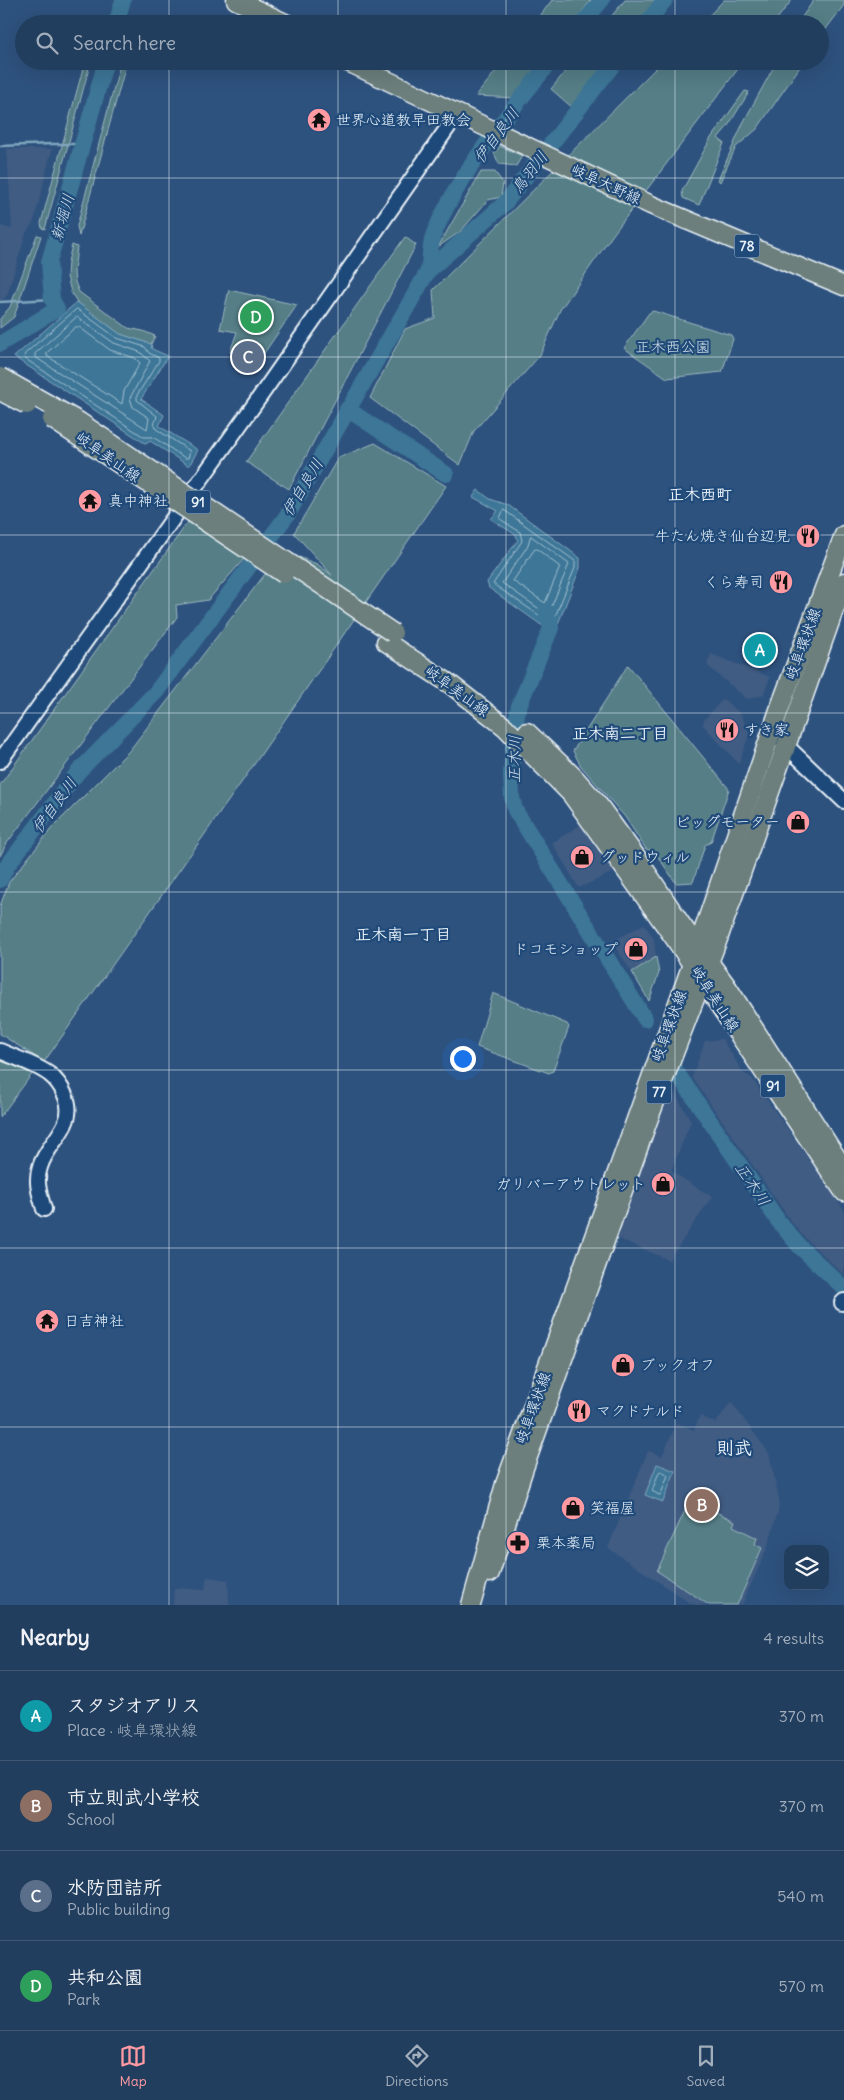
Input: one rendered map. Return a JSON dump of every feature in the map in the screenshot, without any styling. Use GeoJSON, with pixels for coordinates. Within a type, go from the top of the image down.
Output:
{"type":"FeatureCollection","features":[{"type":"Feature","properties":{"kind":"main road"},"geometry":{"type":"LineString","coordinates":[[221,0],[252,15]]}},
{"type":"Feature","properties":{"kind":"main road"},"geometry":{"type":"LineString","coordinates":[[236,0],[268,15]]}},
{"type":"Feature","properties":{"kind":"main road","name":"岐阜大野線"},"geometry":{"type":"LineString","coordinates":[[366,70],[654,202],[844,286]]}},
{"type":"Feature","properties":{"kind":"main road","name":"岐阜大野線"},"geometry":{"type":"LineString","coordinates":[[385,70],[467,115]]}},
{"type":"Feature","properties":{"kind":"main road","name":"岐阜大野線"},"geometry":{"type":"LineString","coordinates":[[654,202],[844,277]]}},
{"type":"Feature","properties":{"kind":"main road","name":"岐阜美山線"},"geometry":{"type":"LineString","coordinates":[[0,377],[78,420],[390,638],[505,727],[548,768],[571,794],[700,964],[726,985],[844,1169]]}},
{"type":"Feature","properties":{"kind":"main road","name":"岐阜美山線"},"geometry":{"type":"LineString","coordinates":[[0,391],[65,426],[154,488],[390,638],[478,691],[574,776],[596,803],[698,946],[700,964]]}},
{"type":"Feature","properties":{"kind":"main road","name":"岐阜環状線"},"geometry":{"type":"LineString","coordinates":[[698,946],[825,582],[844,535]]}},
{"type":"Feature","properties":{"kind":"main road","name":"岐阜環状線"},"geometry":{"type":"LineString","coordinates":[[470,1605],[505,1484],[700,964],[787,746],[844,582]]}},
{"type":"Feature","properties":{"kind":"main road","name":"岐阜環状線"},"geometry":{"type":"LineString","coordinates":[[482,1605],[524,1468],[653,1106],[702,980],[700,964]]}},
{"type":"Feature","properties":{"kind":"main road","name":"岐阜美山線"},"geometry":{"type":"LineString","coordinates":[[702,980],[844,1192]]}},
{"type":"Feature","properties":{"kind":"street"},"geometry":{"type":"LineString","coordinates":[[0,761],[254,406],[467,115]]}},
{"type":"Feature","properties":{"kind":"street"},"geometry":{"type":"LineString","coordinates":[[772,732],[844,800]]}},
{"type":"Feature","properties":{"kind":"street"},"geometry":{"type":"LineString","coordinates":[[0,1051],[48,1073],[60,1083],[67,1097],[69,1109],[67,1120],[62,1132],[40,1165],[38,1186],[44,1208]]}},
{"type":"Feature","properties":{"kind":"shaded area"},"geometry":{"type":"Polygon","coordinates":[[[7,149],[52,149],[34,221],[26,233],[7,295],[0,303],[0,226],[12,229],[7,149]]]}},
{"type":"Feature","properties":{"kind":"shaded area"},"geometry":{"type":"Polygon","coordinates":[[[711,654],[770,677],[763,695],[747,699],[710,668],[707,664],[711,654]]]}},
{"type":"Feature","properties":{"kind":"shaded area","name":"すき家"},"geometry":{"type":"Polygon","coordinates":[[[723,699],[741,714],[749,734],[739,764],[703,725],[704,720],[723,699]]]}},
{"type":"Feature","properties":{"kind":"shaded area","name":"グッドウィル"},"geometry":{"type":"Polygon","coordinates":[[[580,825],[615,871],[579,888],[552,843],[580,825]]]}},
{"type":"Feature","properties":{"kind":"shaded area","name":"ドコモショップ"},"geometry":{"type":"Polygon","coordinates":[[[644,924],[654,939],[656,957],[632,972],[612,942],[644,924]]]}},
{"type":"Feature","properties":{"kind":"shaded area"},"geometry":{"type":"Polygon","coordinates":[[[722,1039],[744,1074],[751,1077],[844,1210],[844,1275],[804,1237],[790,1220],[692,1077],[705,1041],[722,1039]]]}},
{"type":"Feature","properties":{"kind":"shaded area","name":"ガリバーアウトレット"},"geometry":{"type":"Polygon","coordinates":[[[674,1092],[691,1121],[671,1171],[712,1197],[669,1260],[615,1237],[667,1094],[674,1092]]]}},
{"type":"Feature","properties":{"kind":"shaded area"},"geometry":{"type":"Polygon","coordinates":[[[731,1402],[769,1453],[779,1499],[778,1511],[768,1546],[742,1605],[697,1605],[690,1603],[608,1548],[648,1451],[662,1456],[677,1423],[694,1430],[700,1416],[716,1423],[731,1402]]]}},
{"type":"Feature","properties":{"kind":"shaded area"},"geometry":{"type":"Polygon","coordinates":[[[207,1577],[228,1580],[229,1605],[173,1605],[174,1588],[205,1590],[207,1577]]]}},
{"type":"Feature","properties":{"kind":"green space"},"geometry":{"type":"Polygon","coordinates":[[[552,0],[591,0],[580,15],[541,15],[552,0]]]}},
{"type":"Feature","properties":{"kind":"green space"},"geometry":{"type":"Polygon","coordinates":[[[625,0],[669,0],[656,15],[612,15],[625,0]]]}},
{"type":"Feature","properties":{"kind":"green space"},"geometry":{"type":"Polygon","coordinates":[[[724,0],[792,0],[780,15],[710,15],[724,0]]]}},
{"type":"Feature","properties":{"kind":"green space"},"geometry":{"type":"Polygon","coordinates":[[[814,0],[844,0],[844,5],[829,25],[829,15],[803,15],[814,0]]]}},
{"type":"Feature","properties":{"kind":"green space"},"geometry":{"type":"Polygon","coordinates":[[[83,70],[89,70],[45,229],[42,228],[41,223],[83,70]]]}},
{"type":"Feature","properties":{"kind":"green space"},"geometry":{"type":"Polygon","coordinates":[[[119,70],[125,70],[79,236],[77,226],[119,70]]]}},
{"type":"Feature","properties":{"kind":"green space"},"geometry":{"type":"Polygon","coordinates":[[[497,70],[537,70],[515,98],[476,96],[497,70]]]}},
{"type":"Feature","properties":{"kind":"green space"},"geometry":{"type":"Polygon","coordinates":[[[567,70],[608,70],[574,109],[551,89],[567,70]]]}},
{"type":"Feature","properties":{"kind":"green space"},"geometry":{"type":"Polygon","coordinates":[[[654,70],[737,70],[614,233],[560,310],[540,355],[474,431],[460,465],[370,398],[405,329],[435,318],[433,290],[654,70]]]}},
{"type":"Feature","properties":{"kind":"green space"},"geometry":{"type":"Polygon","coordinates":[[[772,70],[798,70],[757,129],[736,147],[720,182],[718,180],[743,123],[772,70]]]}},
{"type":"Feature","properties":{"kind":"green space"},"geometry":{"type":"Polygon","coordinates":[[[745,91],[749,92],[728,126],[718,138],[724,143],[699,205],[683,198],[682,191],[711,138],[745,91]]]}},
{"type":"Feature","properties":{"kind":"green space"},"geometry":{"type":"Polygon","coordinates":[[[500,146],[522,156],[516,166],[499,164],[494,153],[500,146]]]}},
{"type":"Feature","properties":{"kind":"green space"},"geometry":{"type":"Polygon","coordinates":[[[481,172],[495,172],[503,183],[501,197],[488,200],[461,231],[438,247],[481,172]]]}},
{"type":"Feature","properties":{"kind":"green space"},"geometry":{"type":"Polygon","coordinates":[[[37,235],[41,236],[14,317],[0,328],[0,319],[10,307],[37,235]]]}},
{"type":"Feature","properties":{"kind":"green space"},"geometry":{"type":"Polygon","coordinates":[[[405,237],[416,245],[289,489],[246,462],[405,237]]]}},
{"type":"Feature","properties":{"kind":"green space"},"geometry":{"type":"Polygon","coordinates":[[[72,245],[77,247],[74,272],[79,292],[128,328],[155,336],[151,344],[120,334],[77,302],[71,292],[67,276],[72,245]]]}},
{"type":"Feature","properties":{"kind":"green space"},"geometry":{"type":"Polygon","coordinates":[[[229,290],[297,305],[256,365],[230,352],[237,332],[220,329],[229,290]]]}},
{"type":"Feature","properties":{"kind":"green space","name":"正木西公園"},"geometry":{"type":"Polygon","coordinates":[[[653,311],[731,335],[733,339],[722,372],[667,378],[624,348],[649,313],[653,311]]]}},
{"type":"Feature","properties":{"kind":"green space"},"geometry":{"type":"Polygon","coordinates":[[[375,443],[446,486],[255,763],[44,1062],[0,1034],[0,906],[9,882],[52,828],[129,751],[272,565],[284,576],[299,557],[317,564],[332,575],[294,533],[338,458],[375,443]]]}},
{"type":"Feature","properties":{"kind":"green space"},"geometry":{"type":"Polygon","coordinates":[[[188,522],[244,559],[208,600],[176,605],[177,617],[7,843],[0,856],[0,785],[188,522]]]}},
{"type":"Feature","properties":{"kind":"green space"},"geometry":{"type":"Polygon","coordinates":[[[628,665],[729,789],[711,842],[705,845],[693,882],[676,883],[654,851],[646,849],[625,817],[581,766],[573,751],[628,665]]]}},
{"type":"Feature","properties":{"kind":"green space"},"geometry":{"type":"Polygon","coordinates":[[[656,957],[659,973],[649,1001],[632,972],[656,957]]]}},
{"type":"Feature","properties":{"kind":"green space"},"geometry":{"type":"Polygon","coordinates":[[[493,993],[567,1024],[569,1027],[553,1071],[549,1073],[477,1047],[493,993]]]}},
{"type":"Feature","properties":{"kind":"green space"},"geometry":{"type":"Polygon","coordinates":[[[0,1060],[32,1074],[0,1117],[0,1060]]]}},
{"type":"Feature","properties":{"kind":"green space"},"geometry":{"type":"Polygon","coordinates":[[[690,1500],[735,1521],[733,1526],[757,1538],[755,1544],[762,1548],[737,1605],[709,1605],[657,1571],[690,1500]]]}},
{"type":"Feature","properties":{"kind":"water"},"geometry":{"type":"Polygon","coordinates":[[[77,302],[120,334],[151,344],[152,349],[168,356],[141,399],[164,415],[159,426],[198,450],[189,466],[150,441],[146,444],[14,357],[77,302]]]}},
{"type":"Feature","properties":{"kind":"water"},"geometry":{"type":"Polygon","coordinates":[[[478,490],[490,499],[508,505],[580,558],[580,568],[554,634],[489,588],[487,582],[518,540],[516,535],[491,519],[498,511],[473,497],[478,490]]]}},
{"type":"Feature","properties":{"kind":"water"},"geometry":{"type":"Polygon","coordinates":[[[657,1464],[675,1471],[663,1502],[645,1495],[657,1464]]]}},
{"type":"Feature","properties":{"kind":"waterway","name":"新堀川"},"geometry":{"type":"LineString","coordinates":[[119,15],[123,0]]}},
{"type":"Feature","properties":{"kind":"waterway","name":"伊自良川"},"geometry":{"type":"LineString","coordinates":[[590,15],[602,0]]}},
{"type":"Feature","properties":{"kind":"waterway","name":"鳥羽川"},"geometry":{"type":"LineString","coordinates":[[653,15],[665,0]]}},
{"type":"Feature","properties":{"kind":"waterway","name":"新堀川"},"geometry":{"type":"LineString","coordinates":[[0,344],[57,309],[52,299],[49,262],[103,70]]}},
{"type":"Feature","properties":{"kind":"waterway","name":"伊自良川"},"geometry":{"type":"LineString","coordinates":[[0,880],[7,866],[78,772],[156,692],[288,514],[428,271],[433,236],[456,190],[502,123],[544,70]]}},
{"type":"Feature","properties":{"kind":"waterway","name":"鳥羽川"},"geometry":{"type":"LineString","coordinates":[[428,271],[505,203],[609,70]]}},
{"type":"Feature","properties":{"kind":"waterway"},"geometry":{"type":"LineString","coordinates":[[0,146],[82,144]]}},
{"type":"Feature","properties":{"kind":"waterway"},"geometry":{"type":"LineString","coordinates":[[0,302],[52,299]]}},
{"type":"Feature","properties":{"kind":"waterway","name":"正木川"},"geometry":{"type":"LineString","coordinates":[[347,409],[446,474]]}},
{"type":"Feature","properties":{"kind":"waterway","name":"正木川"},"geometry":{"type":"LineString","coordinates":[[546,611],[551,628],[519,706],[514,730],[511,775],[512,797],[515,810],[645,1019]]}},
{"type":"Feature","properties":{"kind":"waterway","name":"正木川"},"geometry":{"type":"LineString","coordinates":[[675,1070],[779,1222],[799,1246],[844,1288]]}},
{"type":"Feature","properties":{"kind":"place","name":"世界心道教早田教会"},"geometry":{"type":"Point","coordinates":[319,120]}},
{"type":"Feature","properties":{"kind":"place","name":"共和公園"},"geometry":{"type":"Point","coordinates":[256,317]}},
{"type":"Feature","properties":{"kind":"place","name":"水防団詰所"},"geometry":{"type":"Point","coordinates":[248,357]}},
{"type":"Feature","properties":{"kind":"place","name":"真中神社"},"geometry":{"type":"Point","coordinates":[90,501]}},
{"type":"Feature","properties":{"kind":"place","name":"牛たん焼き仙台辺見"},"geometry":{"type":"Point","coordinates":[808,536]}},
{"type":"Feature","properties":{"kind":"place","name":"くら寿司"},"geometry":{"type":"Point","coordinates":[781,582]}},
{"type":"Feature","properties":{"kind":"place","name":"スタジオアリス"},"geometry":{"type":"Point","coordinates":[760,650]}},
{"type":"Feature","properties":{"kind":"place","name":"すき家"},"geometry":{"type":"Point","coordinates":[727,730]}},
{"type":"Feature","properties":{"kind":"place","name":"ビッグモーター"},"geometry":{"type":"Point","coordinates":[798,822]}},
{"type":"Feature","properties":{"kind":"place","name":"グッドウィル"},"geometry":{"type":"Point","coordinates":[582,857]}},
{"type":"Feature","properties":{"kind":"place","name":"ドコモショップ"},"geometry":{"type":"Point","coordinates":[636,949]}},
{"type":"Feature","properties":{"kind":"place","name":"ガリバーアウトレット"},"geometry":{"type":"Point","coordinates":[663,1184]}},
{"type":"Feature","properties":{"kind":"place","name":"日吉神社"},"geometry":{"type":"Point","coordinates":[47,1321]}},
{"type":"Feature","properties":{"kind":"place","name":"ブックオフ"},"geometry":{"type":"Point","coordinates":[623,1365]}},
{"type":"Feature","properties":{"kind":"place","name":"マクドナルド"},"geometry":{"type":"Point","coordinates":[579,1411]}},
{"type":"Feature","properties":{"kind":"place","name":"市立則武小学校"},"geometry":{"type":"Point","coordinates":[702,1505]}},
{"type":"Feature","properties":{"kind":"place","name":"笑福屋"},"geometry":{"type":"Point","coordinates":[573,1508]}},
{"type":"Feature","properties":{"kind":"place","name":"栗本薬局"},"geometry":{"type":"Point","coordinates":[518,1543]}},
{"type":"Feature","properties":{"kind":"district","name":"正木西町"},"geometry":{"type":"Point","coordinates":[700,494]}},
{"type":"Feature","properties":{"kind":"district","name":"正木南二丁目"},"geometry":{"type":"Point","coordinates":[620,733]}},
{"type":"Feature","properties":{"kind":"district","name":"正木南一丁目"},"geometry":{"type":"Point","coordinates":[403,934]}},
{"type":"Feature","properties":{"kind":"district","name":"則武"},"geometry":{"type":"Point","coordinates":[734,1448]}}]}
